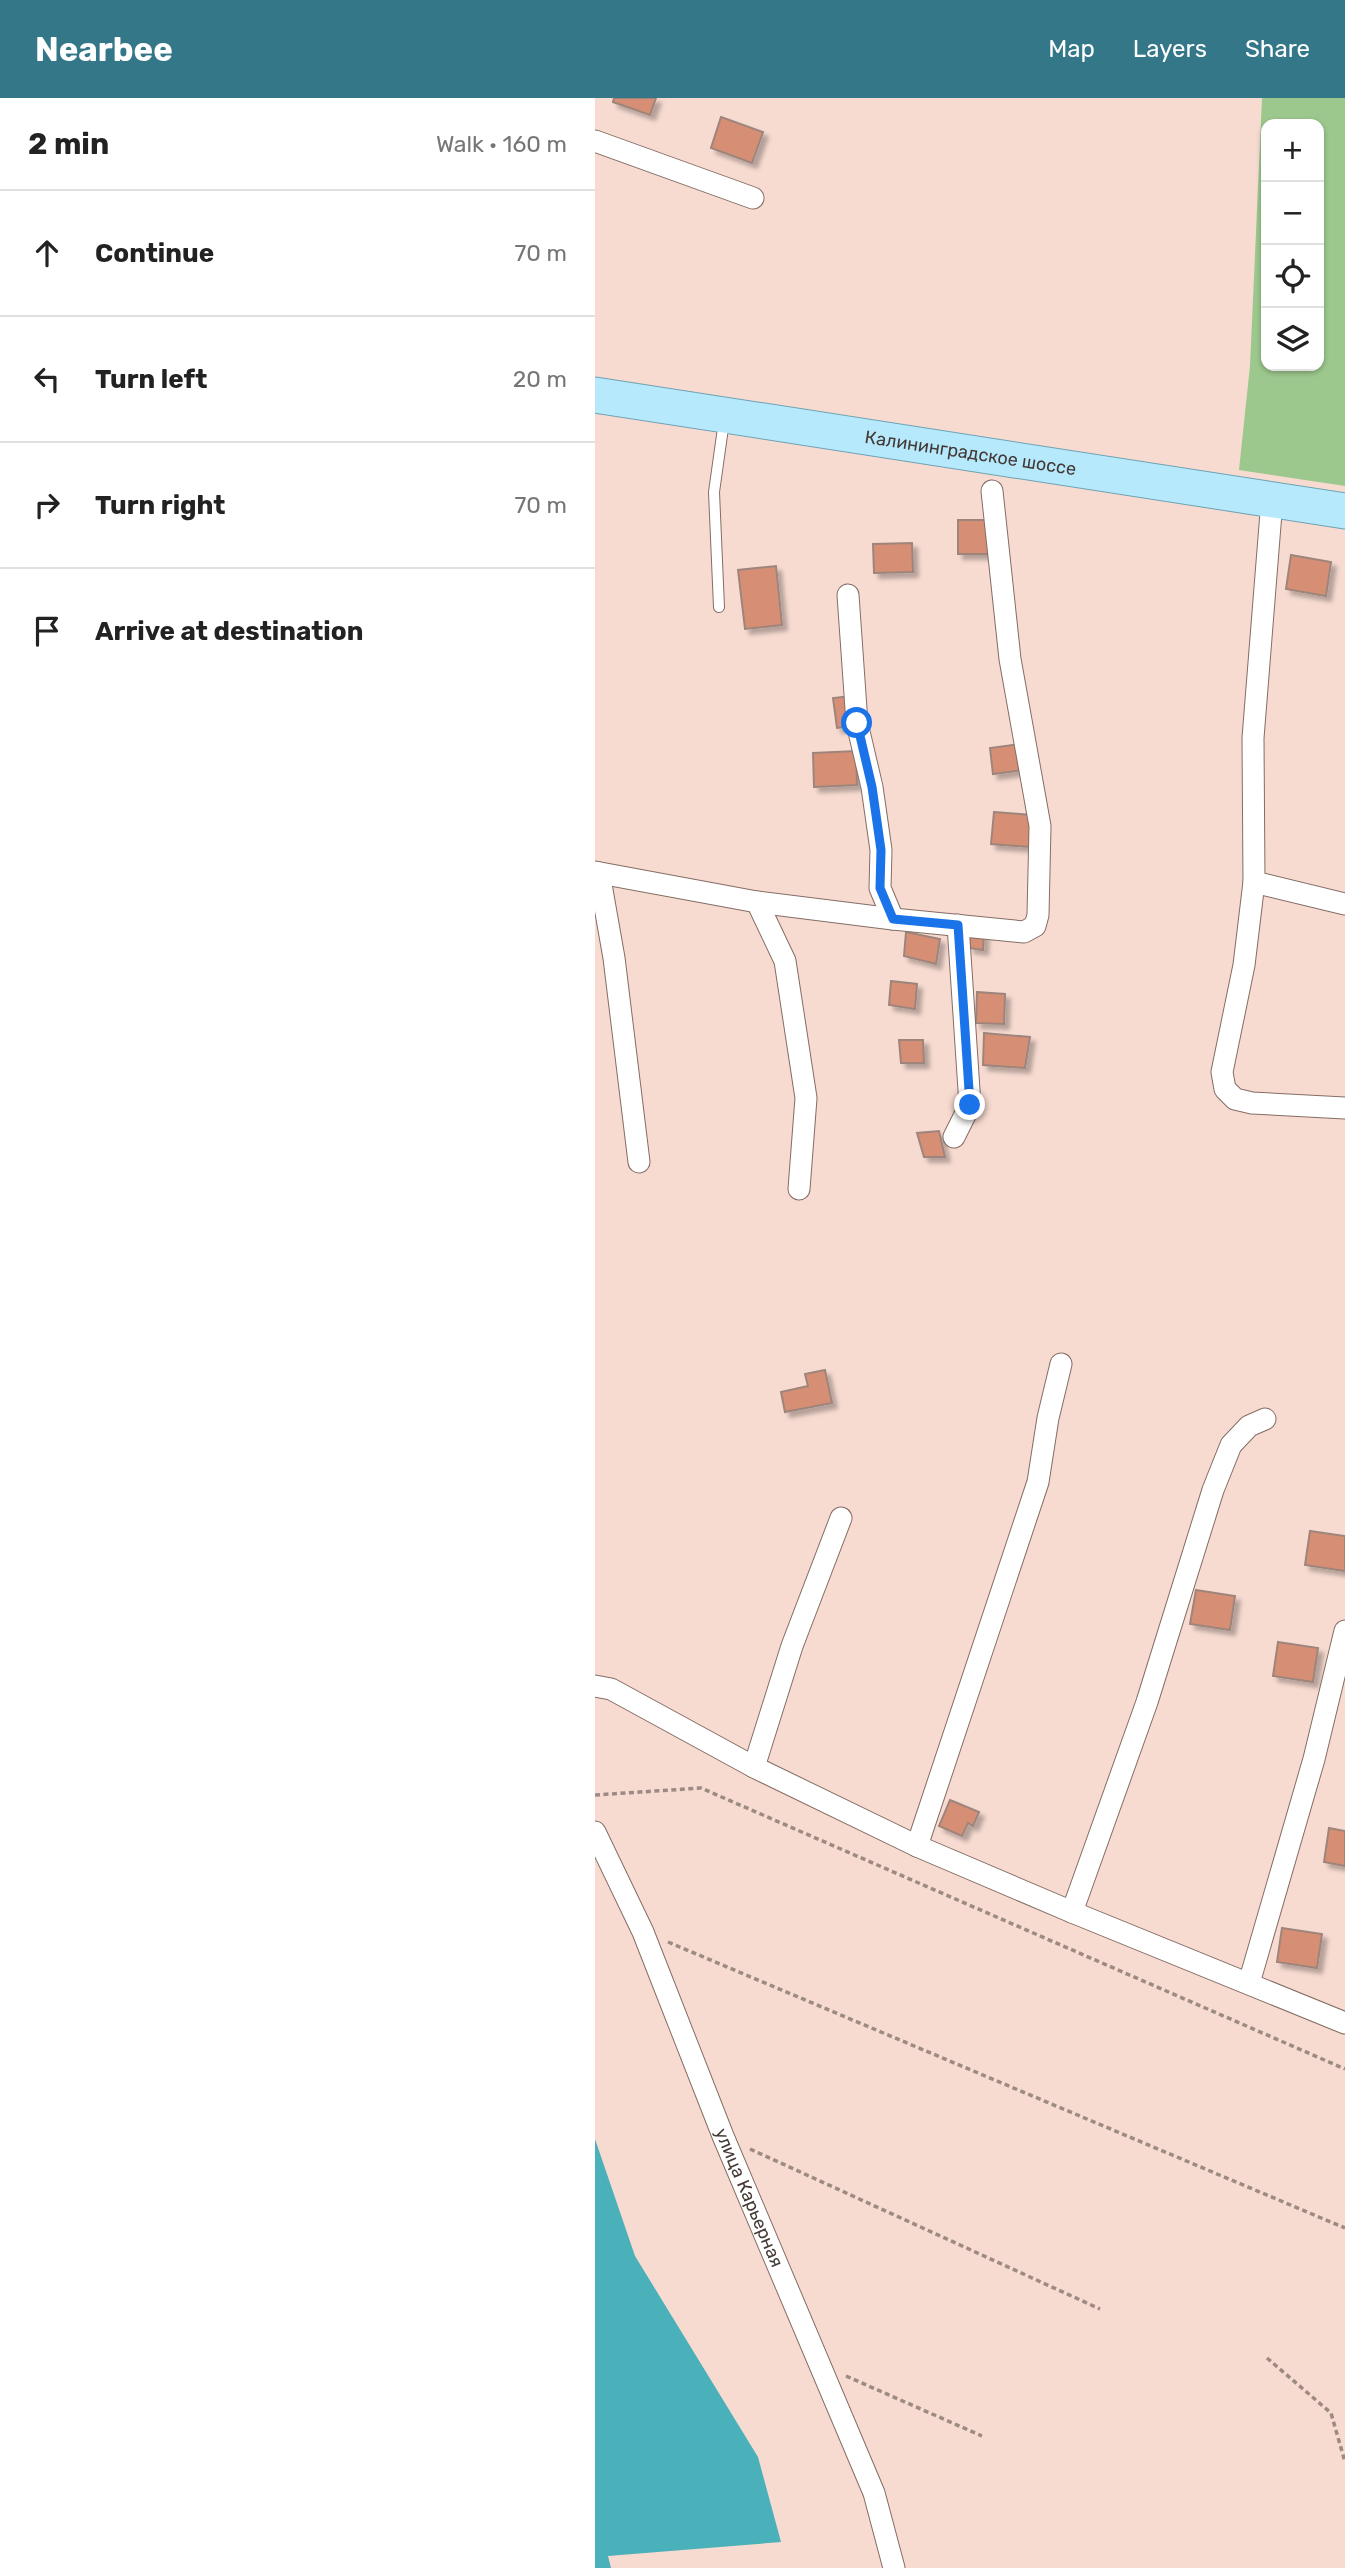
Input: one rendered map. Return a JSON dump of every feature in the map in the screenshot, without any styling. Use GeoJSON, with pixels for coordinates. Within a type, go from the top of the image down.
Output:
{"type":"FeatureCollection","features":[{"type":"Feature","properties":{"kind":"main road","name":"Калининградское шоссе"},"geometry":{"type":"LineString","coordinates":[[595,395],[1345,511]]}},
{"type":"Feature","properties":{"kind":"street"},"geometry":{"type":"LineString","coordinates":[[595,141],[753,198]]}},
{"type":"Feature","properties":{"kind":"street"},"geometry":{"type":"LineString","coordinates":[[639,1162],[614,958],[597,873],[758,902],[893,919],[1024,932],[1035,926],[1038,915],[1040,826],[1010,659],[992,491]]}},
{"type":"Feature","properties":{"kind":"street"},"geometry":{"type":"LineString","coordinates":[[1272,500],[1253,738],[1254,882],[1244,965],[1222,1072],[1224,1089],[1235,1099],[1252,1103],[1345,1108]]}},
{"type":"Feature","properties":{"kind":"street"},"geometry":{"type":"LineString","coordinates":[[848,595],[857,723],[872,787],[881,850],[880,888],[893,919]]}},
{"type":"Feature","properties":{"kind":"street"},"geometry":{"type":"LineString","coordinates":[[1254,882],[1345,904]]}},
{"type":"Feature","properties":{"kind":"street"},"geometry":{"type":"LineString","coordinates":[[758,902],[785,961],[806,1098],[799,1189]]}},
{"type":"Feature","properties":{"kind":"street"},"geometry":{"type":"LineString","coordinates":[[954,1137],[970,1105],[958,925]]}},
{"type":"Feature","properties":{"kind":"street"},"geometry":{"type":"LineString","coordinates":[[917,1846],[1038,1482],[1048,1418],[1061,1364]]}},
{"type":"Feature","properties":{"kind":"street"},"geometry":{"type":"LineString","coordinates":[[1072,1912],[1147,1702],[1213,1490],[1231,1446],[1249,1426],[1265,1419]]}},
{"type":"Feature","properties":{"kind":"street"},"geometry":{"type":"LineString","coordinates":[[754,1767],[792,1646],[841,1518]]}},
{"type":"Feature","properties":{"kind":"street"},"geometry":{"type":"LineString","coordinates":[[1249,1983],[1314,1759],[1345,1631]]}},
{"type":"Feature","properties":{"kind":"street"},"geometry":{"type":"LineString","coordinates":[[595,1686],[611,1689],[754,1767],[917,1846],[1072,1912],[1342,2018]]}},
{"type":"Feature","properties":{"kind":"street","name":"улица Карьерная"},"geometry":{"type":"LineString","coordinates":[[595,1832],[643,1932],[723,2136],[874,2493],[894,2568]]}},
{"type":"Feature","properties":{"kind":"lane"},"geometry":{"type":"LineString","coordinates":[[719,607],[714,492],[725,415]]}},
{"type":"Feature","properties":{"kind":"path"},"geometry":{"type":"LineString","coordinates":[[595,1795],[701,1788],[1345,2069]]}},
{"type":"Feature","properties":{"kind":"path"},"geometry":{"type":"LineString","coordinates":[[643,1932],[1345,2228]]}},
{"type":"Feature","properties":{"kind":"path"},"geometry":{"type":"LineString","coordinates":[[723,2136],[1100,2309]]}},
{"type":"Feature","properties":{"kind":"path"},"geometry":{"type":"LineString","coordinates":[[1267,2358],[1331,2413],[1345,2462]]}},
{"type":"Feature","properties":{"kind":"path"},"geometry":{"type":"LineString","coordinates":[[821,2366],[982,2435]]}},
{"type":"Feature","properties":{"kind":"green space"},"geometry":{"type":"Polygon","coordinates":[[[1262,98],[1345,98],[1345,486],[1239,470],[1250,366],[1261,120],[1261,371],[1324,371],[1324,119],[1261,119],[1262,98]]]}},
{"type":"Feature","properties":{"kind":"water"},"geometry":{"type":"Polygon","coordinates":[[[595,2139],[635,2256],[758,2457],[781,2542],[608,2556],[611,2568],[595,2568],[595,2139]]]}},
{"type":"Feature","properties":{"kind":"building"},"geometry":{"type":"Polygon","coordinates":[[[614,98],[656,98],[650,115],[613,102],[614,98]]]}},
{"type":"Feature","properties":{"kind":"building"},"geometry":{"type":"Polygon","coordinates":[[[721,117],[763,132],[752,163],[711,148],[721,117]]]}},
{"type":"Feature","properties":{"kind":"building"},"geometry":{"type":"Polygon","coordinates":[[[958,520],[989,520],[989,554],[958,554],[958,520]]]}},
{"type":"Feature","properties":{"kind":"building"},"geometry":{"type":"Polygon","coordinates":[[[912,543],[913,572],[874,573],[873,544],[912,543]]]}},
{"type":"Feature","properties":{"kind":"building"},"geometry":{"type":"Polygon","coordinates":[[[1291,555],[1331,562],[1326,596],[1286,589],[1291,555]]]}},
{"type":"Feature","properties":{"kind":"building"},"geometry":{"type":"Polygon","coordinates":[[[776,566],[782,625],[745,629],[738,570],[776,566]]]}},
{"type":"Feature","properties":{"kind":"building"},"geometry":{"type":"Polygon","coordinates":[[[850,696],[853,726],[837,728],[833,698],[850,696]]]}},
{"type":"Feature","properties":{"kind":"building"},"geometry":{"type":"Polygon","coordinates":[[[1020,744],[1023,770],[993,774],[990,748],[1020,744]]]}},
{"type":"Feature","properties":{"kind":"building"},"geometry":{"type":"Polygon","coordinates":[[[856,751],[857,785],[814,787],[813,753],[856,751]]]}},
{"type":"Feature","properties":{"kind":"building"},"geometry":{"type":"Polygon","coordinates":[[[994,812],[1032,815],[1030,847],[991,844],[994,812]]]}},
{"type":"Feature","properties":{"kind":"building"},"geometry":{"type":"Polygon","coordinates":[[[906,932],[940,939],[936,964],[904,956],[906,932]]]}},
{"type":"Feature","properties":{"kind":"building"},"geometry":{"type":"Polygon","coordinates":[[[970,932],[984,934],[983,950],[969,948],[970,932]]]}},
{"type":"Feature","properties":{"kind":"building"},"geometry":{"type":"Polygon","coordinates":[[[891,981],[917,984],[915,1009],[889,1005],[891,981]]]}},
{"type":"Feature","properties":{"kind":"building"},"geometry":{"type":"Polygon","coordinates":[[[977,992],[1005,994],[1004,1024],[976,1023],[977,992]]]}},
{"type":"Feature","properties":{"kind":"building"},"geometry":{"type":"Polygon","coordinates":[[[984,1033],[1030,1037],[1025,1068],[983,1065],[984,1033]]]}},
{"type":"Feature","properties":{"kind":"building"},"geometry":{"type":"Polygon","coordinates":[[[899,1040],[923,1040],[924,1063],[901,1063],[899,1040]]]}},
{"type":"Feature","properties":{"kind":"building"},"geometry":{"type":"Polygon","coordinates":[[[939,1131],[945,1157],[924,1157],[917,1133],[939,1131]]]}},
{"type":"Feature","properties":{"kind":"building"},"geometry":{"type":"Polygon","coordinates":[[[825,1370],[832,1403],[785,1412],[781,1392],[808,1386],[805,1374],[825,1370]]]}},
{"type":"Feature","properties":{"kind":"building"},"geometry":{"type":"Polygon","coordinates":[[[1310,1531],[1345,1536],[1345,1571],[1305,1565],[1310,1531]]]}},
{"type":"Feature","properties":{"kind":"building"},"geometry":{"type":"Polygon","coordinates":[[[1196,1590],[1235,1596],[1230,1630],[1190,1624],[1196,1590]]]}},
{"type":"Feature","properties":{"kind":"building"},"geometry":{"type":"Polygon","coordinates":[[[1278,1642],[1318,1648],[1313,1682],[1273,1676],[1278,1642]]]}},
{"type":"Feature","properties":{"kind":"building"},"geometry":{"type":"Polygon","coordinates":[[[950,1800],[979,1812],[973,1826],[968,1823],[962,1836],[939,1826],[950,1800]]]}},
{"type":"Feature","properties":{"kind":"building"},"geometry":{"type":"Polygon","coordinates":[[[1329,1828],[1345,1831],[1345,1866],[1324,1862],[1329,1828]]]}},
{"type":"Feature","properties":{"kind":"building"},"geometry":{"type":"Polygon","coordinates":[[[1282,1928],[1322,1934],[1317,1968],[1277,1962],[1282,1928]]]}},
{"type":"Feature","properties":{"kind":"route"},"geometry":{"type":"LineString","coordinates":[[857,723],[872,787],[881,850],[880,888],[893,919],[958,925],[970,1105]]}}]}
